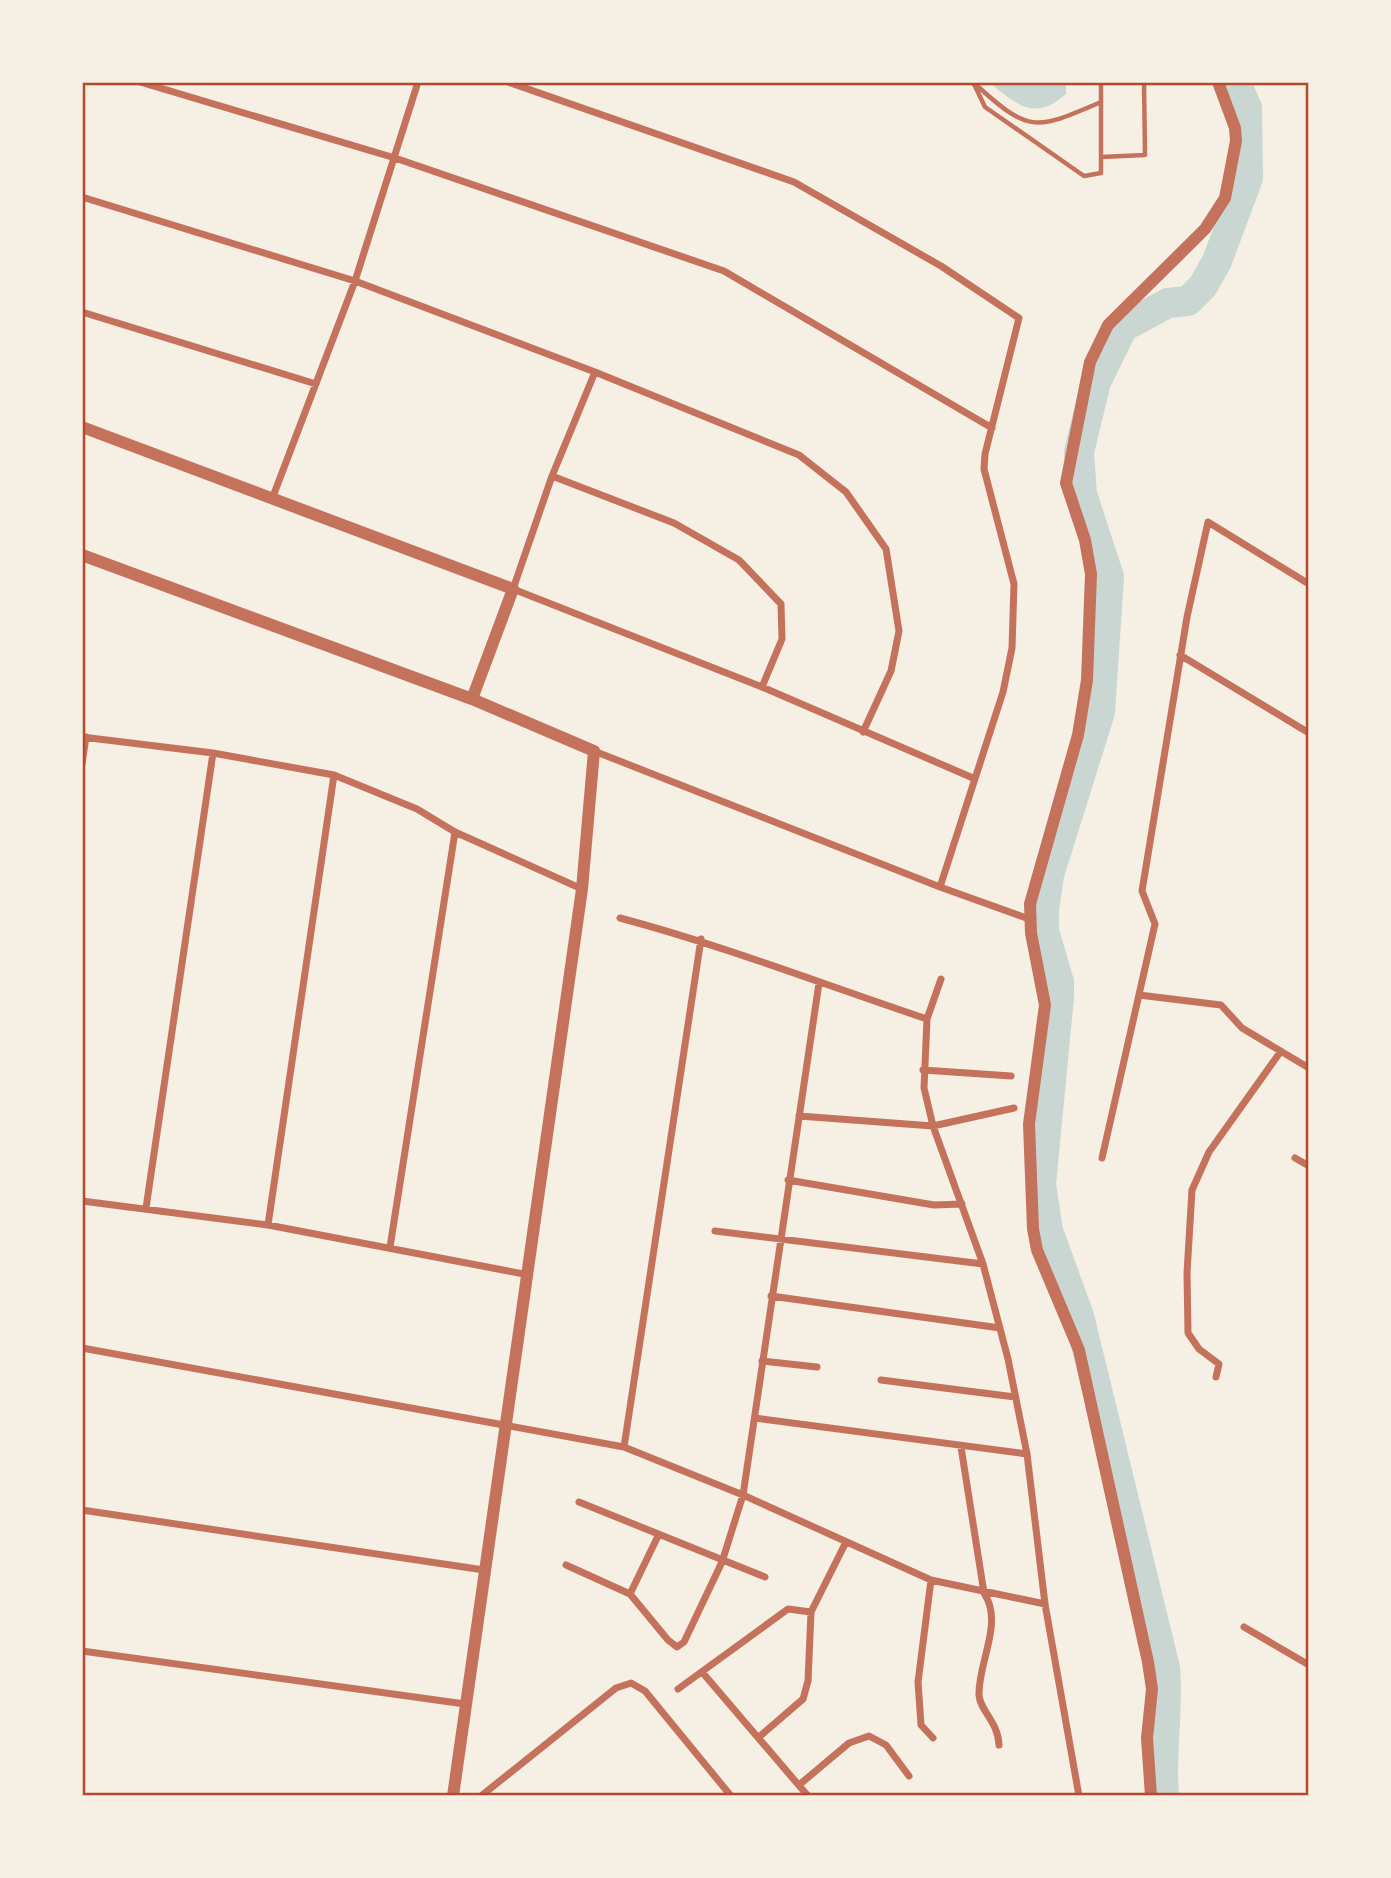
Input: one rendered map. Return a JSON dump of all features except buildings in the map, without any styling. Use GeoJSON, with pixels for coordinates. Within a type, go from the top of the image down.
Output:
{"type":"FeatureCollection","features":[{"type":"Feature","properties":{"kind":"street"},"geometry":{"type":"LineString","coordinates":[[140,82],[395,158],[724,271],[992,428]]}},
{"type":"Feature","properties":{"kind":"street"},"geometry":{"type":"LineString","coordinates":[[272,500],[355,281],[418,82]]}},
{"type":"Feature","properties":{"kind":"street"},"geometry":{"type":"LineString","coordinates":[[508,82],[794,182],[941,266],[1019,318],[984,469],[1014,584],[1014,615],[1003,692],[973,778],[940,887]]}},
{"type":"Feature","properties":{"kind":"street"},"geometry":{"type":"LineString","coordinates":[[1151,1796],[1147,1738],[1152,1689],[1148,1662],[1079,1350],[1037,1250],[1033,1229],[1029,1124],[1045,1004],[1029,919],[1032,889],[1078,735],[1087,680],[1091,574],[1085,540],[1066,482],[1090,362],[1108,325],[1205,229],[1225,198],[1236,141],[1233,119],[1219,82]]}},
{"type":"Feature","properties":{"kind":"street"},"geometry":{"type":"LineString","coordinates":[[82,197],[355,281],[595,372],[799,455],[846,492],[886,549],[899,632],[891,671],[863,732]]}},
{"type":"Feature","properties":{"kind":"street"},"geometry":{"type":"LineString","coordinates":[[82,312],[316,384]]}},
{"type":"Feature","properties":{"kind":"street"},"geometry":{"type":"LineString","coordinates":[[472,699],[552,476],[595,372]]}},
{"type":"Feature","properties":{"kind":"street"},"geometry":{"type":"LineString","coordinates":[[82,427],[513,589],[762,687],[973,778]]}},
{"type":"Feature","properties":{"kind":"street"},"geometry":{"type":"LineString","coordinates":[[552,476],[674,523],[739,560],[781,604],[782,639],[762,687]]}},
{"type":"Feature","properties":{"kind":"street"},"geometry":{"type":"LineString","coordinates":[[1102,1158],[1155,923],[1142,891],[1180,655],[1209,522],[1309,584]]}},
{"type":"Feature","properties":{"kind":"street"},"geometry":{"type":"LineString","coordinates":[[82,555],[472,699],[594,751],[940,887],[1029,919]]}},
{"type":"Feature","properties":{"kind":"street"},"geometry":{"type":"LineString","coordinates":[[1180,655],[1309,733]]}},
{"type":"Feature","properties":{"kind":"street"},"geometry":{"type":"LineString","coordinates":[[82,764],[84,737],[212,753],[334,775],[417,809],[455,832],[582,889]]}},
{"type":"Feature","properties":{"kind":"street"},"geometry":{"type":"LineString","coordinates":[[453,1796],[582,889],[594,751]]}},
{"type":"Feature","properties":{"kind":"street"},"geometry":{"type":"LineString","coordinates":[[146,1208],[212,753]]}},
{"type":"Feature","properties":{"kind":"street"},"geometry":{"type":"LineString","coordinates":[[268,1225],[334,775]]}},
{"type":"Feature","properties":{"kind":"street"},"geometry":{"type":"LineString","coordinates":[[390,1247],[455,832]]}},
{"type":"Feature","properties":{"kind":"street"},"geometry":{"type":"LineString","coordinates":[[620,918],[701,939],[819,984],[928,1019]]}},
{"type":"Feature","properties":{"kind":"street"},"geometry":{"type":"LineString","coordinates":[[624,1447],[701,939]]}},
{"type":"Feature","properties":{"kind":"street"},"geometry":{"type":"LineString","coordinates":[[941,979],[928,1019],[923,1070],[933,1126],[982,1265],[1000,1328],[1015,1397],[1027,1454],[1045,1604],[1078,1794]]}},
{"type":"Feature","properties":{"kind":"street"},"geometry":{"type":"LineString","coordinates":[[566,1565],[630,1594],[677,1647],[684,1642],[722,1562],[743,1495],[779,1237],[819,984]]}},
{"type":"Feature","properties":{"kind":"street"},"geometry":{"type":"LineString","coordinates":[[1139,995],[1221,1005],[1242,1028],[1309,1068]]}},
{"type":"Feature","properties":{"kind":"street"},"geometry":{"type":"LineString","coordinates":[[1216,1377],[1219,1364],[1199,1349],[1188,1333],[1187,1273],[1192,1190],[1209,1152],[1280,1051]]}},
{"type":"Feature","properties":{"kind":"street"},"geometry":{"type":"LineString","coordinates":[[923,1070],[1011,1076]]}},
{"type":"Feature","properties":{"kind":"street"},"geometry":{"type":"LineString","coordinates":[[799,1116],[933,1126],[1014,1108]]}},
{"type":"Feature","properties":{"kind":"street"},"geometry":{"type":"LineString","coordinates":[[1295,1158],[1309,1166]]}},
{"type":"Feature","properties":{"kind":"street"},"geometry":{"type":"LineString","coordinates":[[788,1180],[934,1205],[962,1204]]}},
{"type":"Feature","properties":{"kind":"street"},"geometry":{"type":"LineString","coordinates":[[82,1201],[268,1225],[529,1276]]}},
{"type":"Feature","properties":{"kind":"street"},"geometry":{"type":"LineString","coordinates":[[715,1231],[779,1237],[982,1265]]}},
{"type":"Feature","properties":{"kind":"street"},"geometry":{"type":"LineString","coordinates":[[771,1296],[1000,1328]]}},
{"type":"Feature","properties":{"kind":"street"},"geometry":{"type":"LineString","coordinates":[[82,1348],[624,1447],[743,1495],[931,1580],[1045,1604]]}},
{"type":"Feature","properties":{"kind":"street"},"geometry":{"type":"LineString","coordinates":[[762,1361],[817,1367]]}},
{"type":"Feature","properties":{"kind":"street"},"geometry":{"type":"LineString","coordinates":[[881,1380],[1015,1397]]}},
{"type":"Feature","properties":{"kind":"street"},"geometry":{"type":"LineString","coordinates":[[755,1418],[1027,1454]]}},
{"type":"Feature","properties":{"kind":"street"},"geometry":{"type":"LineString","coordinates":[[961,1447],[984,1592],[989,1600],[992,1619],[979,1698],[997,1728],[999,1745]]}},
{"type":"Feature","properties":{"kind":"street"},"geometry":{"type":"LineString","coordinates":[[579,1502],[722,1562],[765,1577]]}},
{"type":"Feature","properties":{"kind":"street"},"geometry":{"type":"LineString","coordinates":[[82,1510],[484,1570]]}},
{"type":"Feature","properties":{"kind":"street"},"geometry":{"type":"LineString","coordinates":[[630,1594],[658,1535]]}},
{"type":"Feature","properties":{"kind":"street"},"geometry":{"type":"LineString","coordinates":[[760,1737],[803,1699],[808,1681],[811,1612],[846,1542]]}},
{"type":"Feature","properties":{"kind":"street"},"geometry":{"type":"LineString","coordinates":[[931,1580],[918,1682],[921,1726],[933,1738]]}},
{"type":"Feature","properties":{"kind":"street"},"geometry":{"type":"LineString","coordinates":[[678,1689],[789,1609],[811,1612]]}},
{"type":"Feature","properties":{"kind":"street"},"geometry":{"type":"LineString","coordinates":[[1244,1627],[1309,1665]]}},
{"type":"Feature","properties":{"kind":"street"},"geometry":{"type":"LineString","coordinates":[[82,1651],[464,1704]]}},
{"type":"Feature","properties":{"kind":"street"},"geometry":{"type":"LineString","coordinates":[[702,1672],[808,1796]]}},
{"type":"Feature","properties":{"kind":"street"},"geometry":{"type":"LineString","coordinates":[[481,1796],[616,1688],[631,1683],[645,1691],[731,1796]]}},
{"type":"Feature","properties":{"kind":"street"},"geometry":{"type":"LineString","coordinates":[[799,1785],[849,1743],[869,1736],[886,1745],[909,1776]]}},
{"type":"Feature","properties":{"kind":"lane"},"geometry":{"type":"LineString","coordinates":[[973,82],[1018,119],[1036,123],[1053,123],[1101,102]]}},
{"type":"Feature","properties":{"kind":"lane"},"geometry":{"type":"LineString","coordinates":[[973,82],[985,107],[1084,176],[1101,173],[1101,82]]}},
{"type":"Feature","properties":{"kind":"lane"},"geometry":{"type":"LineString","coordinates":[[1101,157],[1145,155],[1144,82]]}},
{"type":"Feature","properties":{"kind":"shaded area"},"geometry":{"type":"Polygon","coordinates":[[[989,82],[1066,82],[1066,94],[1045,107],[1035,109],[1008,98],[989,82]]]}},
{"type":"Feature","properties":{"kind":"waterway"},"geometry":{"type":"LineString","coordinates":[[1164,1796],[1165,1668],[1079,1316],[1048,1231],[1041,1184],[1059,997],[1059,982],[1044,931],[1044,910],[1049,875],[1100,712],[1109,577],[1082,494],[1079,452],[1096,382],[1123,327],[1168,303],[1188,301],[1203,286],[1217,261],[1248,178],[1247,108],[1236,82]]}}]}
